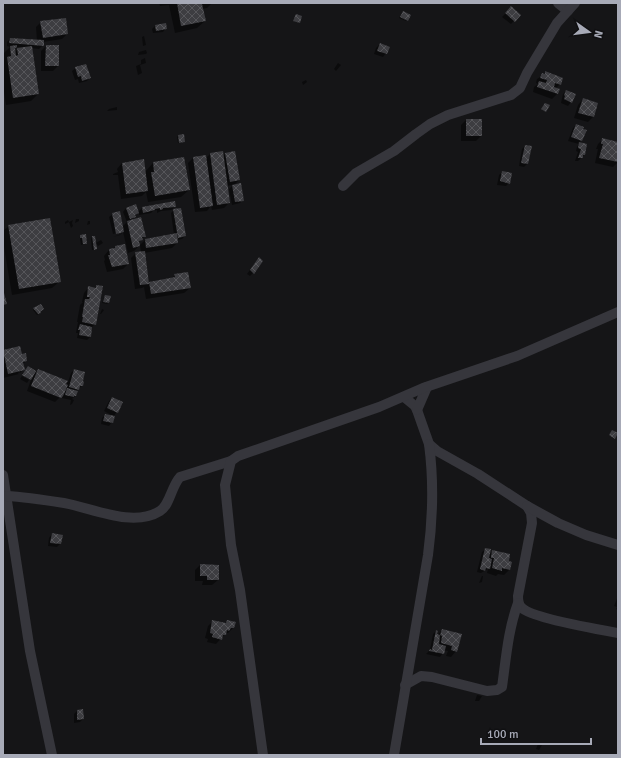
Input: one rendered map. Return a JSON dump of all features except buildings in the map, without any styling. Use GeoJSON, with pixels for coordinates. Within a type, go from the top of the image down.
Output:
{"type":"FeatureCollection","features":[{"type":"Feature","properties":{"kind":"street"},"geometry":{"type":"LineString","coordinates":[[343,186],[356,173],[394,151],[430,124],[448,115],[511,95],[520,88],[527,73],[553,30],[571,7],[558,3]]}},
{"type":"Feature","properties":{"kind":"street"},"geometry":{"type":"LineString","coordinates":[[6,496],[35,498],[58,502],[106,514],[138,518],[152,515],[161,511],[166,505],[174,486],[180,477],[231,461],[238,456],[404,397],[426,387],[517,356],[618,312]]}},
{"type":"Feature","properties":{"kind":"street"},"geometry":{"type":"LineString","coordinates":[[417,410],[426,387]]}},
{"type":"Feature","properties":{"kind":"street"},"geometry":{"type":"LineString","coordinates":[[394,755],[405,685],[410,666],[432,526],[433,487],[429,444],[415,406],[404,397]]}},
{"type":"Feature","properties":{"kind":"street"},"geometry":{"type":"LineString","coordinates":[[429,444],[446,458],[478,474],[528,506],[572,529],[618,545]]}},
{"type":"Feature","properties":{"kind":"street"},"geometry":{"type":"LineString","coordinates":[[231,461],[225,485],[231,545],[240,590],[263,755]]}},
{"type":"Feature","properties":{"kind":"street"},"geometry":{"type":"LineString","coordinates":[[3,475],[30,651],[52,755]]}},
{"type":"Feature","properties":{"kind":"street"},"geometry":{"type":"LineString","coordinates":[[405,685],[421,676],[432,677],[487,691],[497,690],[502,687],[513,616],[518,603],[518,596],[532,523],[531,513],[528,506]]}},
{"type":"Feature","properties":{"kind":"street"},"geometry":{"type":"LineString","coordinates":[[518,603],[522,608],[531,614]]}},
{"type":"Feature","properties":{"kind":"street"},"geometry":{"type":"LineString","coordinates":[[513,616],[531,614],[593,629],[618,633]]}},
{"type":"Feature","properties":{"kind":"street"},"geometry":{"type":"LineString","coordinates":[[410,666],[421,676]]}}]}
